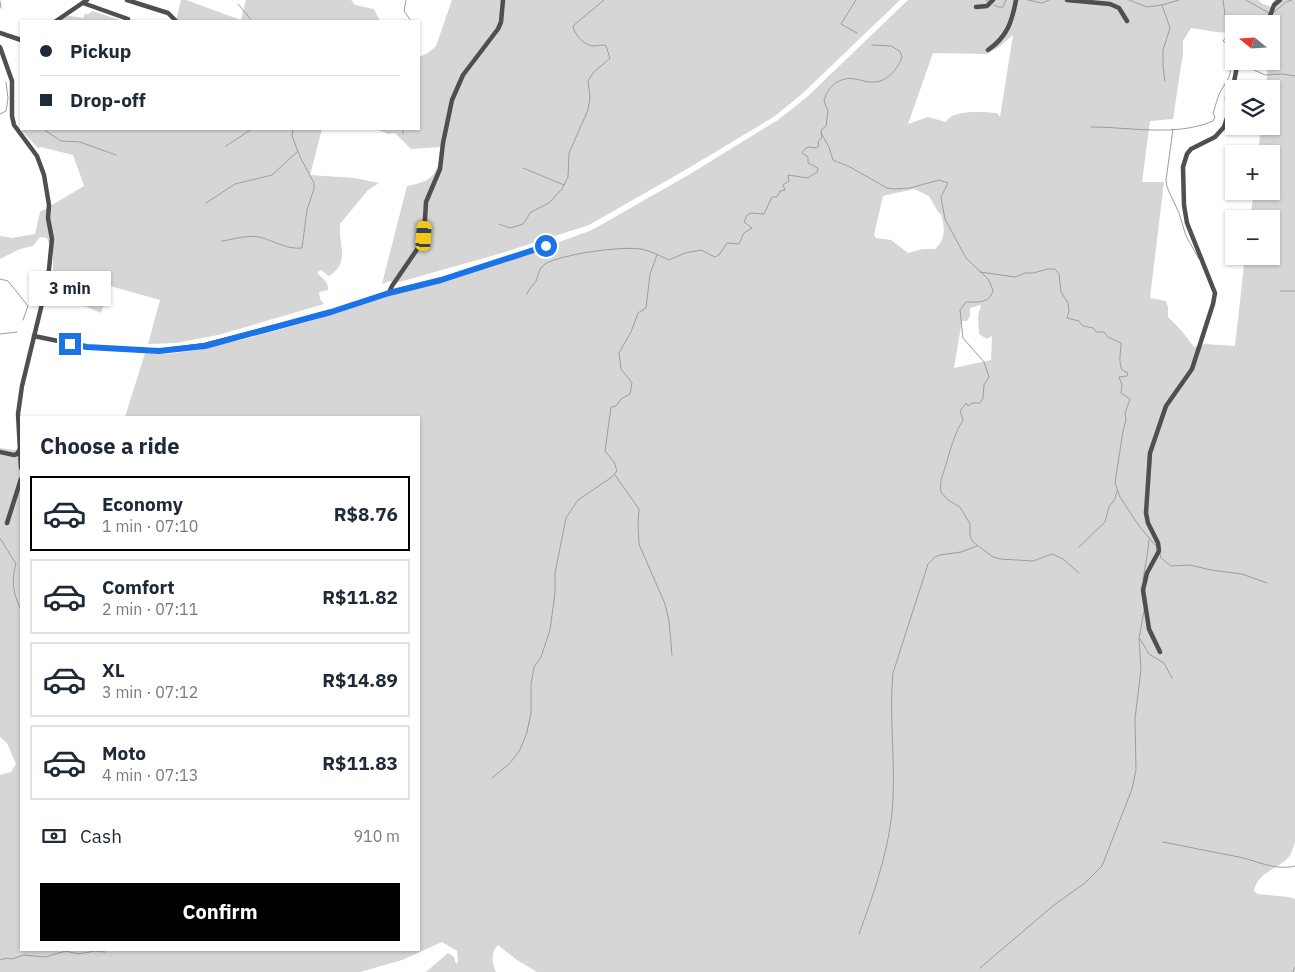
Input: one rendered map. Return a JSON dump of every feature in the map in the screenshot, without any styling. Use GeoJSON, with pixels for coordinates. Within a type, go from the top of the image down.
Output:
{"type":"FeatureCollection","features":[{"type":"Feature","properties":{"kind":"street"},"geometry":{"type":"LineString","coordinates":[[127,0],[168,13],[175,20]]}},
{"type":"Feature","properties":{"kind":"street"},"geometry":{"type":"LineString","coordinates":[[389,293],[424,236],[426,202],[440,169],[442,143],[452,100],[463,75],[498,29],[501,22],[504,0]]}},
{"type":"Feature","properties":{"kind":"street"},"geometry":{"type":"LineString","coordinates":[[976,7],[987,6],[993,0]]}},
{"type":"Feature","properties":{"kind":"street"},"geometry":{"type":"LineString","coordinates":[[988,50],[1002,38],[1013,14],[1016,0]]}},
{"type":"Feature","properties":{"kind":"street"},"geometry":{"type":"LineString","coordinates":[[1067,0],[1110,4],[1121,10],[1127,21]]}},
{"type":"Feature","properties":{"kind":"street"},"geometry":{"type":"LineString","coordinates":[[1270,15],[1274,5],[1280,0]]}},
{"type":"Feature","properties":{"kind":"street"},"geometry":{"type":"LineString","coordinates":[[57,20],[85,1],[128,19]]}},
{"type":"Feature","properties":{"kind":"street"},"geometry":{"type":"LineString","coordinates":[[0,32],[20,40]]}},
{"type":"Feature","properties":{"kind":"street"},"geometry":{"type":"LineString","coordinates":[[0,47],[12,81],[12,116],[14,125],[37,156],[44,175],[48,194],[48,218],[52,239],[48,279],[22,386],[18,414],[20,449],[18,454],[14,456],[0,452]]}},
{"type":"Feature","properties":{"kind":"street"},"geometry":{"type":"LineString","coordinates":[[1160,652],[1149,629],[1143,590],[1146,573],[1159,551],[1158,543],[1148,524],[1146,513],[1150,453],[1166,406],[1192,369],[1215,293],[1187,223],[1184,205],[1183,167],[1191,148],[1215,136],[1224,127],[1228,115],[1227,98],[1237,70]]}},
{"type":"Feature","properties":{"kind":"street"},"geometry":{"type":"LineString","coordinates":[[34,336],[87,347],[132,350],[159,351],[205,346],[441,280],[546,246]]}},
{"type":"Feature","properties":{"kind":"street"},"geometry":{"type":"LineString","coordinates":[[7,523],[20,482]]}},
{"type":"Feature","properties":{"kind":"shaded area"},"geometry":{"type":"Polygon","coordinates":[[[181,0],[186,0],[241,20],[176,20],[181,0]]]}},
{"type":"Feature","properties":{"kind":"shaded area"},"geometry":{"type":"Polygon","coordinates":[[[246,0],[351,0],[355,5],[374,9],[380,20],[241,20],[246,0]]]}},
{"type":"Feature","properties":{"kind":"shaded area"},"geometry":{"type":"Polygon","coordinates":[[[452,0],[900,0],[803,93],[775,116],[589,225],[502,253],[396,283],[390,281],[382,284],[407,186],[424,181],[433,174],[438,163],[441,147],[411,149],[395,133],[388,134],[378,130],[420,130],[420,57],[436,46],[452,0]]]}},
{"type":"Feature","properties":{"kind":"shaded area"},"geometry":{"type":"Polygon","coordinates":[[[908,0],[1258,0],[1272,7],[1274,0],[1295,0],[1295,842],[1288,858],[1262,876],[1254,891],[1258,894],[1295,899],[1295,972],[537,972],[517,960],[498,945],[495,948],[493,958],[496,972],[426,972],[448,953],[454,957],[456,964],[458,962],[457,951],[442,942],[402,960],[360,972],[0,972],[0,775],[11,772],[16,764],[7,743],[0,737],[0,448],[20,451],[20,951],[420,951],[420,416],[125,416],[145,353],[167,354],[198,350],[241,340],[315,320],[394,294],[545,249],[592,230],[690,174],[778,120],[807,97],[908,0]],[[1225,15],[1225,32],[1191,28],[1183,41],[1183,53],[1173,119],[1150,121],[1142,182],[1164,182],[1150,298],[1166,301],[1168,317],[1194,347],[1205,344],[1235,346],[1244,265],[1280,265],[1280,210],[1251,210],[1253,200],[1280,200],[1280,145],[1259,145],[1260,135],[1280,135],[1280,80],[1267,80],[1267,70],[1280,70],[1280,15],[1225,15]],[[1013,35],[987,54],[933,53],[908,124],[928,117],[946,122],[955,115],[969,112],[997,113],[1000,117],[1013,35]],[[914,189],[883,196],[874,235],[876,238],[891,240],[908,253],[923,249],[935,249],[943,237],[943,224],[941,214],[929,196],[914,189]],[[981,305],[970,308],[970,316],[967,321],[962,321],[954,368],[991,360],[992,336],[987,339],[979,334],[978,316],[981,305]]]}},
{"type":"Feature","properties":{"kind":"shaded area"},"geometry":{"type":"Polygon","coordinates":[[[92,11],[120,20],[58,20],[64,15],[83,18],[85,14],[89,14],[92,11]]]}},
{"type":"Feature","properties":{"kind":"shaded area"},"geometry":{"type":"Polygon","coordinates":[[[322,130],[310,175],[355,178],[379,183],[368,190],[340,224],[342,259],[336,271],[329,276],[321,270],[317,273],[325,280],[328,287],[328,290],[319,292],[320,299],[324,304],[218,335],[176,343],[148,344],[160,300],[110,286],[101,313],[53,292],[53,254],[47,238],[40,237],[33,246],[20,249],[0,259],[0,236],[12,238],[35,234],[40,212],[84,186],[73,155],[41,147],[38,148],[22,131],[322,130]]]}},
{"type":"Feature","properties":{"kind":"waterway"},"geometry":{"type":"LineString","coordinates":[[406,0],[404,11],[410,20]]}},
{"type":"Feature","properties":{"kind":"waterway"},"geometry":{"type":"LineString","coordinates":[[499,224],[510,228],[523,224],[531,212],[549,203],[562,189],[568,177],[569,153],[588,110],[590,97],[588,81],[593,73],[610,58],[606,46],[591,46],[587,44],[578,36],[573,26],[604,0]]}},
{"type":"Feature","properties":{"kind":"waterway"},"geometry":{"type":"LineString","coordinates":[[856,0],[841,24],[857,33]]}},
{"type":"Feature","properties":{"kind":"waterway"},"geometry":{"type":"LineString","coordinates":[[994,5],[1003,7],[1006,0]]}},
{"type":"Feature","properties":{"kind":"waterway"},"geometry":{"type":"LineString","coordinates":[[1028,0],[1042,3],[1049,0]]}},
{"type":"Feature","properties":{"kind":"waterway"},"geometry":{"type":"LineString","coordinates":[[1129,0],[1147,7],[1179,0]]}},
{"type":"Feature","properties":{"kind":"waterway"},"geometry":{"type":"LineString","coordinates":[[1091,127],[1168,130],[1184,129],[1213,121],[1215,117],[1213,113],[1218,97],[1231,71],[1229,59],[1232,56],[1228,45],[1223,41],[1231,31],[1225,15],[1223,0]]}},
{"type":"Feature","properties":{"kind":"waterway"},"geometry":{"type":"LineString","coordinates":[[1246,0],[1269,13]]}},
{"type":"Feature","properties":{"kind":"waterway"},"geometry":{"type":"LineString","coordinates":[[1272,14],[1286,2],[1292,0]]}},
{"type":"Feature","properties":{"kind":"waterway"},"geometry":{"type":"LineString","coordinates":[[0,1],[1,8]]}},
{"type":"Feature","properties":{"kind":"waterway"},"geometry":{"type":"LineString","coordinates":[[238,4],[251,20]]}},
{"type":"Feature","properties":{"kind":"waterway"},"geometry":{"type":"LineString","coordinates":[[1162,5],[1170,28],[1163,50],[1165,81]]}},
{"type":"Feature","properties":{"kind":"waterway"},"geometry":{"type":"LineString","coordinates":[[527,294],[543,266],[553,260],[564,257],[632,248],[648,251],[669,260],[685,253],[701,250],[715,257],[719,255],[727,243],[739,244],[744,233],[752,228],[744,222],[747,215],[751,213],[764,214],[772,197],[777,197],[780,191],[785,190],[783,185],[789,181],[788,175],[808,178],[817,172],[818,168],[808,163],[808,157],[802,153],[806,148],[816,148],[819,146],[818,142],[822,137],[821,130],[826,126],[828,111],[824,101],[831,87],[844,79],[870,82],[880,81],[892,74],[898,66],[902,57],[900,51],[891,46],[872,45]]}},
{"type":"Feature","properties":{"kind":"waterway"},"geometry":{"type":"LineString","coordinates":[[1254,70],[1265,75],[1282,74],[1295,76]]}},
{"type":"Feature","properties":{"kind":"waterway"},"geometry":{"type":"LineString","coordinates":[[0,114],[6,111],[8,98],[6,82]]}},
{"type":"Feature","properties":{"kind":"waterway"},"geometry":{"type":"LineString","coordinates":[[1173,129],[1166,180],[1167,187],[1179,213],[1186,236],[1199,259]]}},
{"type":"Feature","properties":{"kind":"waterway"},"geometry":{"type":"LineString","coordinates":[[44,130],[61,141],[80,142],[116,155]]}},
{"type":"Feature","properties":{"kind":"waterway"},"geometry":{"type":"LineString","coordinates":[[226,146],[250,130]]}},
{"type":"Feature","properties":{"kind":"waterway"},"geometry":{"type":"LineString","coordinates":[[222,241],[245,237],[259,237],[291,248],[302,248],[307,210],[314,189],[314,183],[300,157],[292,136],[293,130]]}},
{"type":"Feature","properties":{"kind":"waterway"},"geometry":{"type":"LineString","coordinates":[[821,133],[829,147],[833,160],[850,167],[887,188],[910,188],[939,180],[948,183],[941,197],[945,219],[966,258],[988,279],[993,290],[986,300],[966,302],[960,310],[963,338],[984,362],[989,377],[984,385],[983,398],[980,403],[972,403],[968,406],[966,403],[960,411],[963,420],[955,435],[941,480],[941,492],[948,500],[960,507],[970,524],[970,536],[973,542],[993,557],[1033,561],[1052,554],[1063,559],[1079,573]]}},
{"type":"Feature","properties":{"kind":"waterway"},"geometry":{"type":"LineString","coordinates":[[206,203],[235,184],[272,175],[298,151]]}},
{"type":"Feature","properties":{"kind":"waterway"},"geometry":{"type":"LineString","coordinates":[[523,168],[564,185]]}},
{"type":"Feature","properties":{"kind":"waterway"},"geometry":{"type":"LineString","coordinates":[[492,778],[510,763],[520,750],[527,732],[531,713],[531,684],[534,667],[541,657],[550,630],[555,593],[555,573],[566,518],[578,500],[612,477],[617,471],[614,462],[605,451],[611,407],[616,406],[621,399],[630,394],[632,383],[621,369],[619,353],[631,332],[638,313],[646,308],[650,274],[657,255]]}},
{"type":"Feature","properties":{"kind":"waterway"},"geometry":{"type":"LineString","coordinates":[[980,272],[1015,277],[1025,273],[1055,269],[1059,274],[1061,292],[1068,303],[1069,311],[1067,318],[1079,321],[1083,326],[1093,328],[1096,332],[1104,332],[1108,337],[1121,343],[1121,366],[1122,370],[1128,373],[1127,376],[1119,377],[1122,385],[1121,393],[1130,399],[1125,413],[1126,420],[1115,483],[1120,497],[1139,526],[1156,546]]}},
{"type":"Feature","properties":{"kind":"waterway"},"geometry":{"type":"LineString","coordinates":[[0,279],[8,281],[28,306],[23,320]]}},
{"type":"Feature","properties":{"kind":"waterway"},"geometry":{"type":"LineString","coordinates":[[1280,291],[1295,291]]}},
{"type":"Feature","properties":{"kind":"waterway"},"geometry":{"type":"LineString","coordinates":[[0,334],[17,332]]}},
{"type":"Feature","properties":{"kind":"waterway"},"geometry":{"type":"LineString","coordinates":[[615,475],[639,509],[639,544],[665,604],[669,621],[672,655]]}},
{"type":"Feature","properties":{"kind":"waterway"},"geometry":{"type":"LineString","coordinates":[[1079,547],[1105,522],[1109,507],[1115,499],[1117,491]]}},
{"type":"Feature","properties":{"kind":"waterway"},"geometry":{"type":"LineString","coordinates":[[0,538],[16,564],[14,587],[20,608]]}},
{"type":"Feature","properties":{"kind":"waterway"},"geometry":{"type":"LineString","coordinates":[[1143,580],[1149,540]]}},
{"type":"Feature","properties":{"kind":"waterway"},"geometry":{"type":"LineString","coordinates":[[859,934],[886,850],[892,816],[893,673],[928,564],[940,555],[961,552],[977,546]]}},
{"type":"Feature","properties":{"kind":"waterway"},"geometry":{"type":"LineString","coordinates":[[1160,554],[1161,558],[1171,566],[1190,565],[1242,574],[1267,583]]}},
{"type":"Feature","properties":{"kind":"waterway"},"geometry":{"type":"LineString","coordinates":[[980,968],[1054,905],[1085,883],[1102,866],[1132,789],[1136,770],[1135,719],[1141,669],[1139,638],[1144,611]]}},
{"type":"Feature","properties":{"kind":"waterway"},"geometry":{"type":"LineString","coordinates":[[1140,639],[1149,654],[1164,663],[1172,678]]}},
{"type":"Feature","properties":{"kind":"waterway"},"geometry":{"type":"LineString","coordinates":[[1163,842],[1274,866],[1295,866]]}},
{"type":"Feature","properties":{"kind":"waterway"},"geometry":{"type":"LineString","coordinates":[[0,960],[24,955],[45,957],[66,951],[78,954],[95,951],[105,952]]}},
{"type":"Feature","properties":{"kind":"waterway"},"geometry":{"type":"LineString","coordinates":[[1293,972],[1295,967]]}},
{"type":"Feature","properties":{"kind":"route"},"geometry":{"type":"LineString","coordinates":[[70,344],[87,347],[159,351],[205,346],[441,280],[546,246]]}}]}
